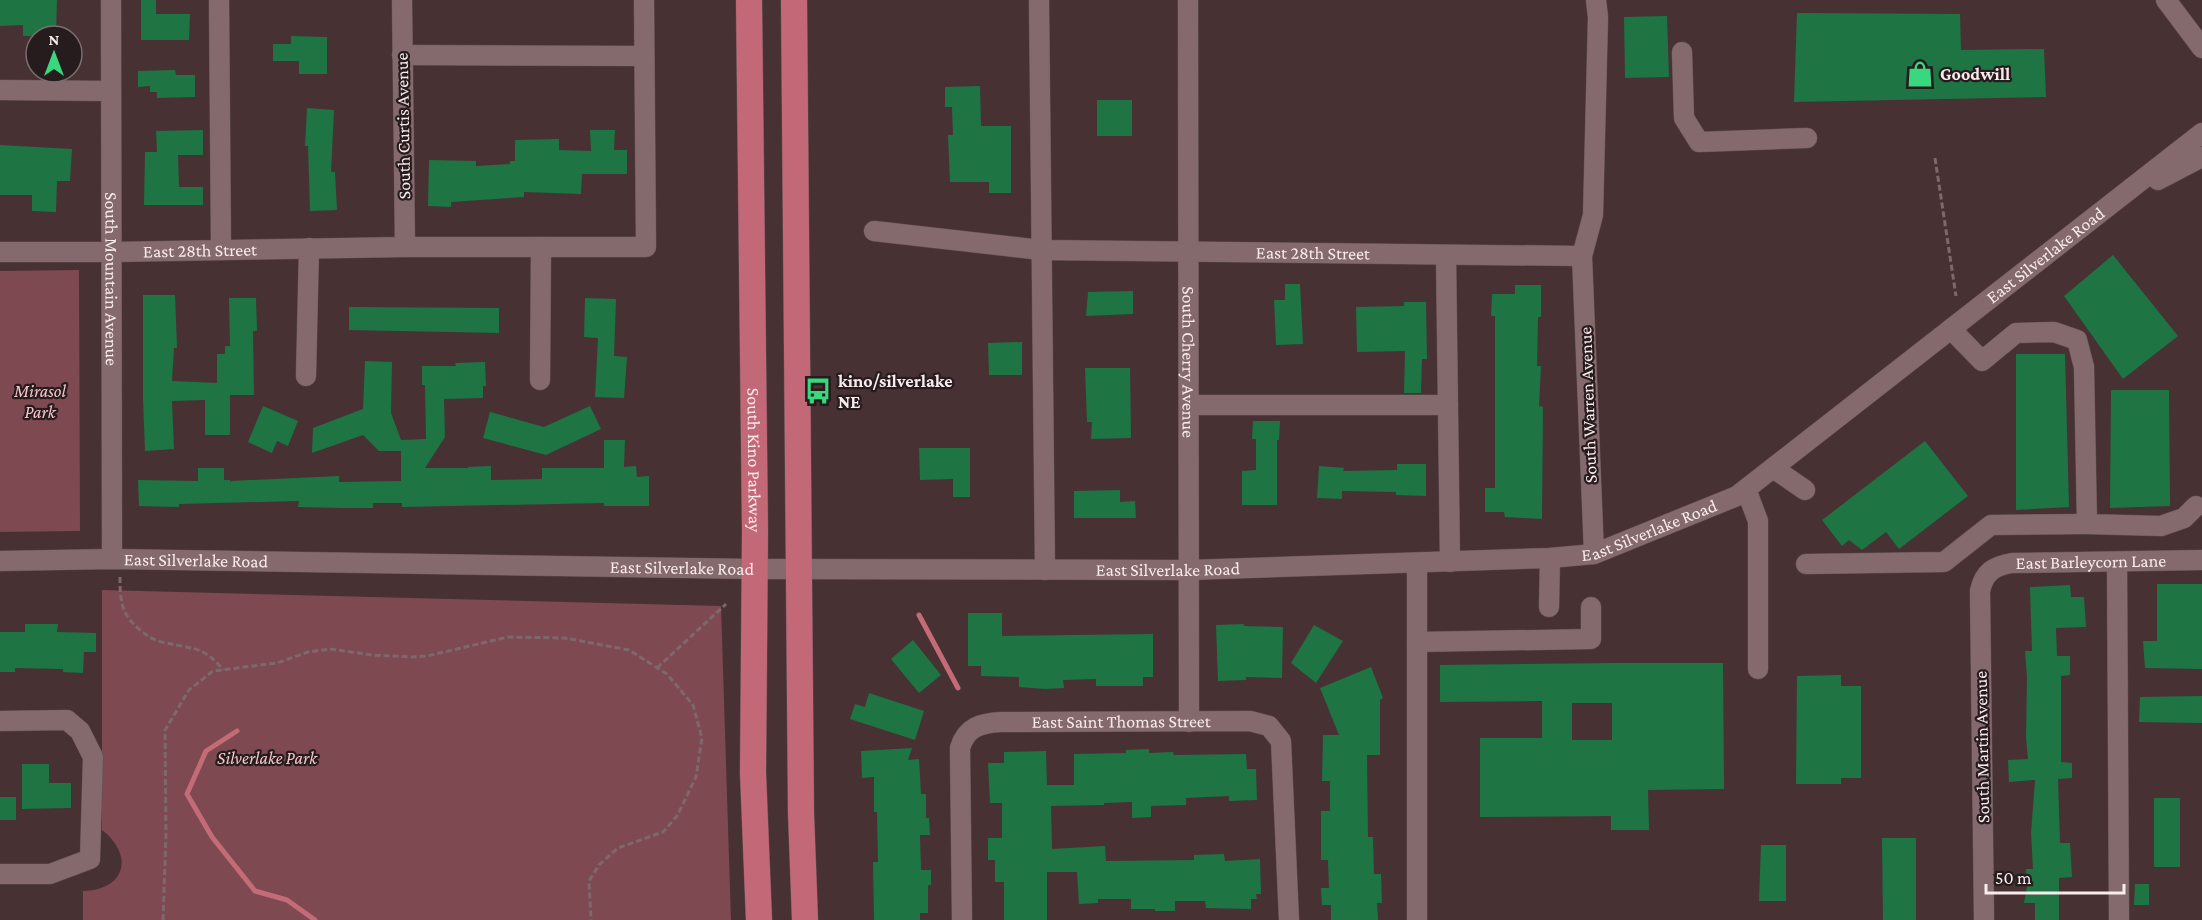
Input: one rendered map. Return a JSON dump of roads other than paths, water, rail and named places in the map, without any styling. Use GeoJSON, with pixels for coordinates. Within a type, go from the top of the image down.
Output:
{"type":"FeatureCollection","features":[{"type":"Feature","properties":{"kind":"main road","name":"South Kino Parkway"},"geometry":{"type":"LineString","coordinates":[[748,0],[754,569],[753,773],[759,920]]}},
{"type":"Feature","properties":{"kind":"main road"},"geometry":{"type":"LineString","coordinates":[[794,0],[801,813],[805,920]]}},
{"type":"Feature","properties":{"kind":"street","name":"South Mountain Avenue"},"geometry":{"type":"LineString","coordinates":[[111,0],[116,559]]}},
{"type":"Feature","properties":{"kind":"street"},"geometry":{"type":"LineString","coordinates":[[219,0],[221,250]]}},
{"type":"Feature","properties":{"kind":"street","name":"South Curtis Avenue"},"geometry":{"type":"LineString","coordinates":[[402,0],[402,247]]}},
{"type":"Feature","properties":{"kind":"street"},"geometry":{"type":"LineString","coordinates":[[402,55],[644,56],[644,0]]}},
{"type":"Feature","properties":{"kind":"street"},"geometry":{"type":"LineString","coordinates":[[1039,0],[1044,570]]}},
{"type":"Feature","properties":{"kind":"street","name":"South Cherry Avenue"},"geometry":{"type":"LineString","coordinates":[[1188,0],[1189,722]]}},
{"type":"Feature","properties":{"kind":"street","name":"South Warren Avenue"},"geometry":{"type":"LineString","coordinates":[[1594,554],[1582,256],[1593,215],[1598,17],[1596,0]]}},
{"type":"Feature","properties":{"kind":"street"},"geometry":{"type":"LineString","coordinates":[[2166,0],[2202,48]]}},
{"type":"Feature","properties":{"kind":"street"},"geometry":{"type":"LineString","coordinates":[[1682,52],[1684,118],[1699,142],[1807,138]]}},
{"type":"Feature","properties":{"kind":"street","name":"East 28th Street"},"geometry":{"type":"LineString","coordinates":[[0,252],[402,247],[646,247],[644,56]]}},
{"type":"Feature","properties":{"kind":"street"},"geometry":{"type":"LineString","coordinates":[[0,90],[111,91]]}},
{"type":"Feature","properties":{"kind":"street","name":"East Silverlake Road"},"geometry":{"type":"LineString","coordinates":[[0,561],[116,559],[754,569],[1189,570],[1449,562],[1594,554],[1737,496],[2202,133]]}},
{"type":"Feature","properties":{"kind":"street"},"geometry":{"type":"LineString","coordinates":[[2118,199],[2202,157]]}},
{"type":"Feature","properties":{"kind":"street","name":"East 28th Street"},"geometry":{"type":"LineString","coordinates":[[874,231],[1041,250],[1582,256]]}},
{"type":"Feature","properties":{"kind":"street"},"geometry":{"type":"LineString","coordinates":[[540,380],[541,247]]}},
{"type":"Feature","properties":{"kind":"street"},"geometry":{"type":"LineString","coordinates":[[306,376],[309,248]]}},
{"type":"Feature","properties":{"kind":"street"},"geometry":{"type":"LineString","coordinates":[[1446,255],[1449,562]]}},
{"type":"Feature","properties":{"kind":"street"},"geometry":{"type":"LineString","coordinates":[[1951,329],[1982,361],[2016,333],[2054,332],[2077,340],[2084,367],[2086,524]]}},
{"type":"Feature","properties":{"kind":"street"},"geometry":{"type":"LineString","coordinates":[[1189,405],[1448,405]]}},
{"type":"Feature","properties":{"kind":"street"},"geometry":{"type":"LineString","coordinates":[[1773,468],[1805,490]]}},
{"type":"Feature","properties":{"kind":"street"},"geometry":{"type":"LineString","coordinates":[[1746,489],[1758,521],[1758,669]]}},
{"type":"Feature","properties":{"kind":"street"},"geometry":{"type":"LineString","coordinates":[[1806,564],[1944,562],[1991,525],[2161,526],[2184,518],[2196,506]]}},
{"type":"Feature","properties":{"kind":"street"},"geometry":{"type":"LineString","coordinates":[[1549,607],[1550,558]]}},
{"type":"Feature","properties":{"kind":"street","name":"East Barleycorn Lane"},"geometry":{"type":"LineString","coordinates":[[1985,575],[2000,566],[2012,563],[2202,560]]}},
{"type":"Feature","properties":{"kind":"street"},"geometry":{"type":"LineString","coordinates":[[2116,562],[2120,920]]}},
{"type":"Feature","properties":{"kind":"street"},"geometry":{"type":"LineString","coordinates":[[1417,563],[1417,920]]}},
{"type":"Feature","properties":{"kind":"street","name":"South Martin Avenue"},"geometry":{"type":"LineString","coordinates":[[1984,920],[1980,591],[1985,575]]}},
{"type":"Feature","properties":{"kind":"street"},"geometry":{"type":"LineString","coordinates":[[1417,642],[1591,639],[1591,607]]}},
{"type":"Feature","properties":{"kind":"street"},"geometry":{"type":"LineString","coordinates":[[0,721],[67,720],[80,731],[93,757],[90,859],[50,874],[0,874]]}},
{"type":"Feature","properties":{"kind":"street","name":"East Saint Thomas Street"},"geometry":{"type":"LineString","coordinates":[[962,920],[960,748],[968,726],[1001,722],[1274,721],[1283,754],[1289,920]]}},
{"type":"Feature","properties":{"kind":"waterway"},"geometry":{"type":"LineString","coordinates":[[919,615],[958,688]]}},
{"type":"Feature","properties":{"kind":"waterway"},"geometry":{"type":"LineString","coordinates":[[237,731],[206,751],[187,794],[212,837],[255,891],[287,900],[315,920]]}},
{"type":"Feature","properties":{"kind":"place","name":"Goodwill"},"geometry":{"type":"Point","coordinates":[1920,74]}},
{"type":"Feature","properties":{"kind":"place","name":"kino/silverlake NE"},"geometry":{"type":"Point","coordinates":[818,391]}},
{"type":"Feature","properties":{"kind":"park label","name":"Mirasol Park"},"geometry":{"type":"Point","coordinates":[40,401]}},
{"type":"Feature","properties":{"kind":"park label","name":"Silverlake Park"},"geometry":{"type":"Point","coordinates":[267,758]}}]}
